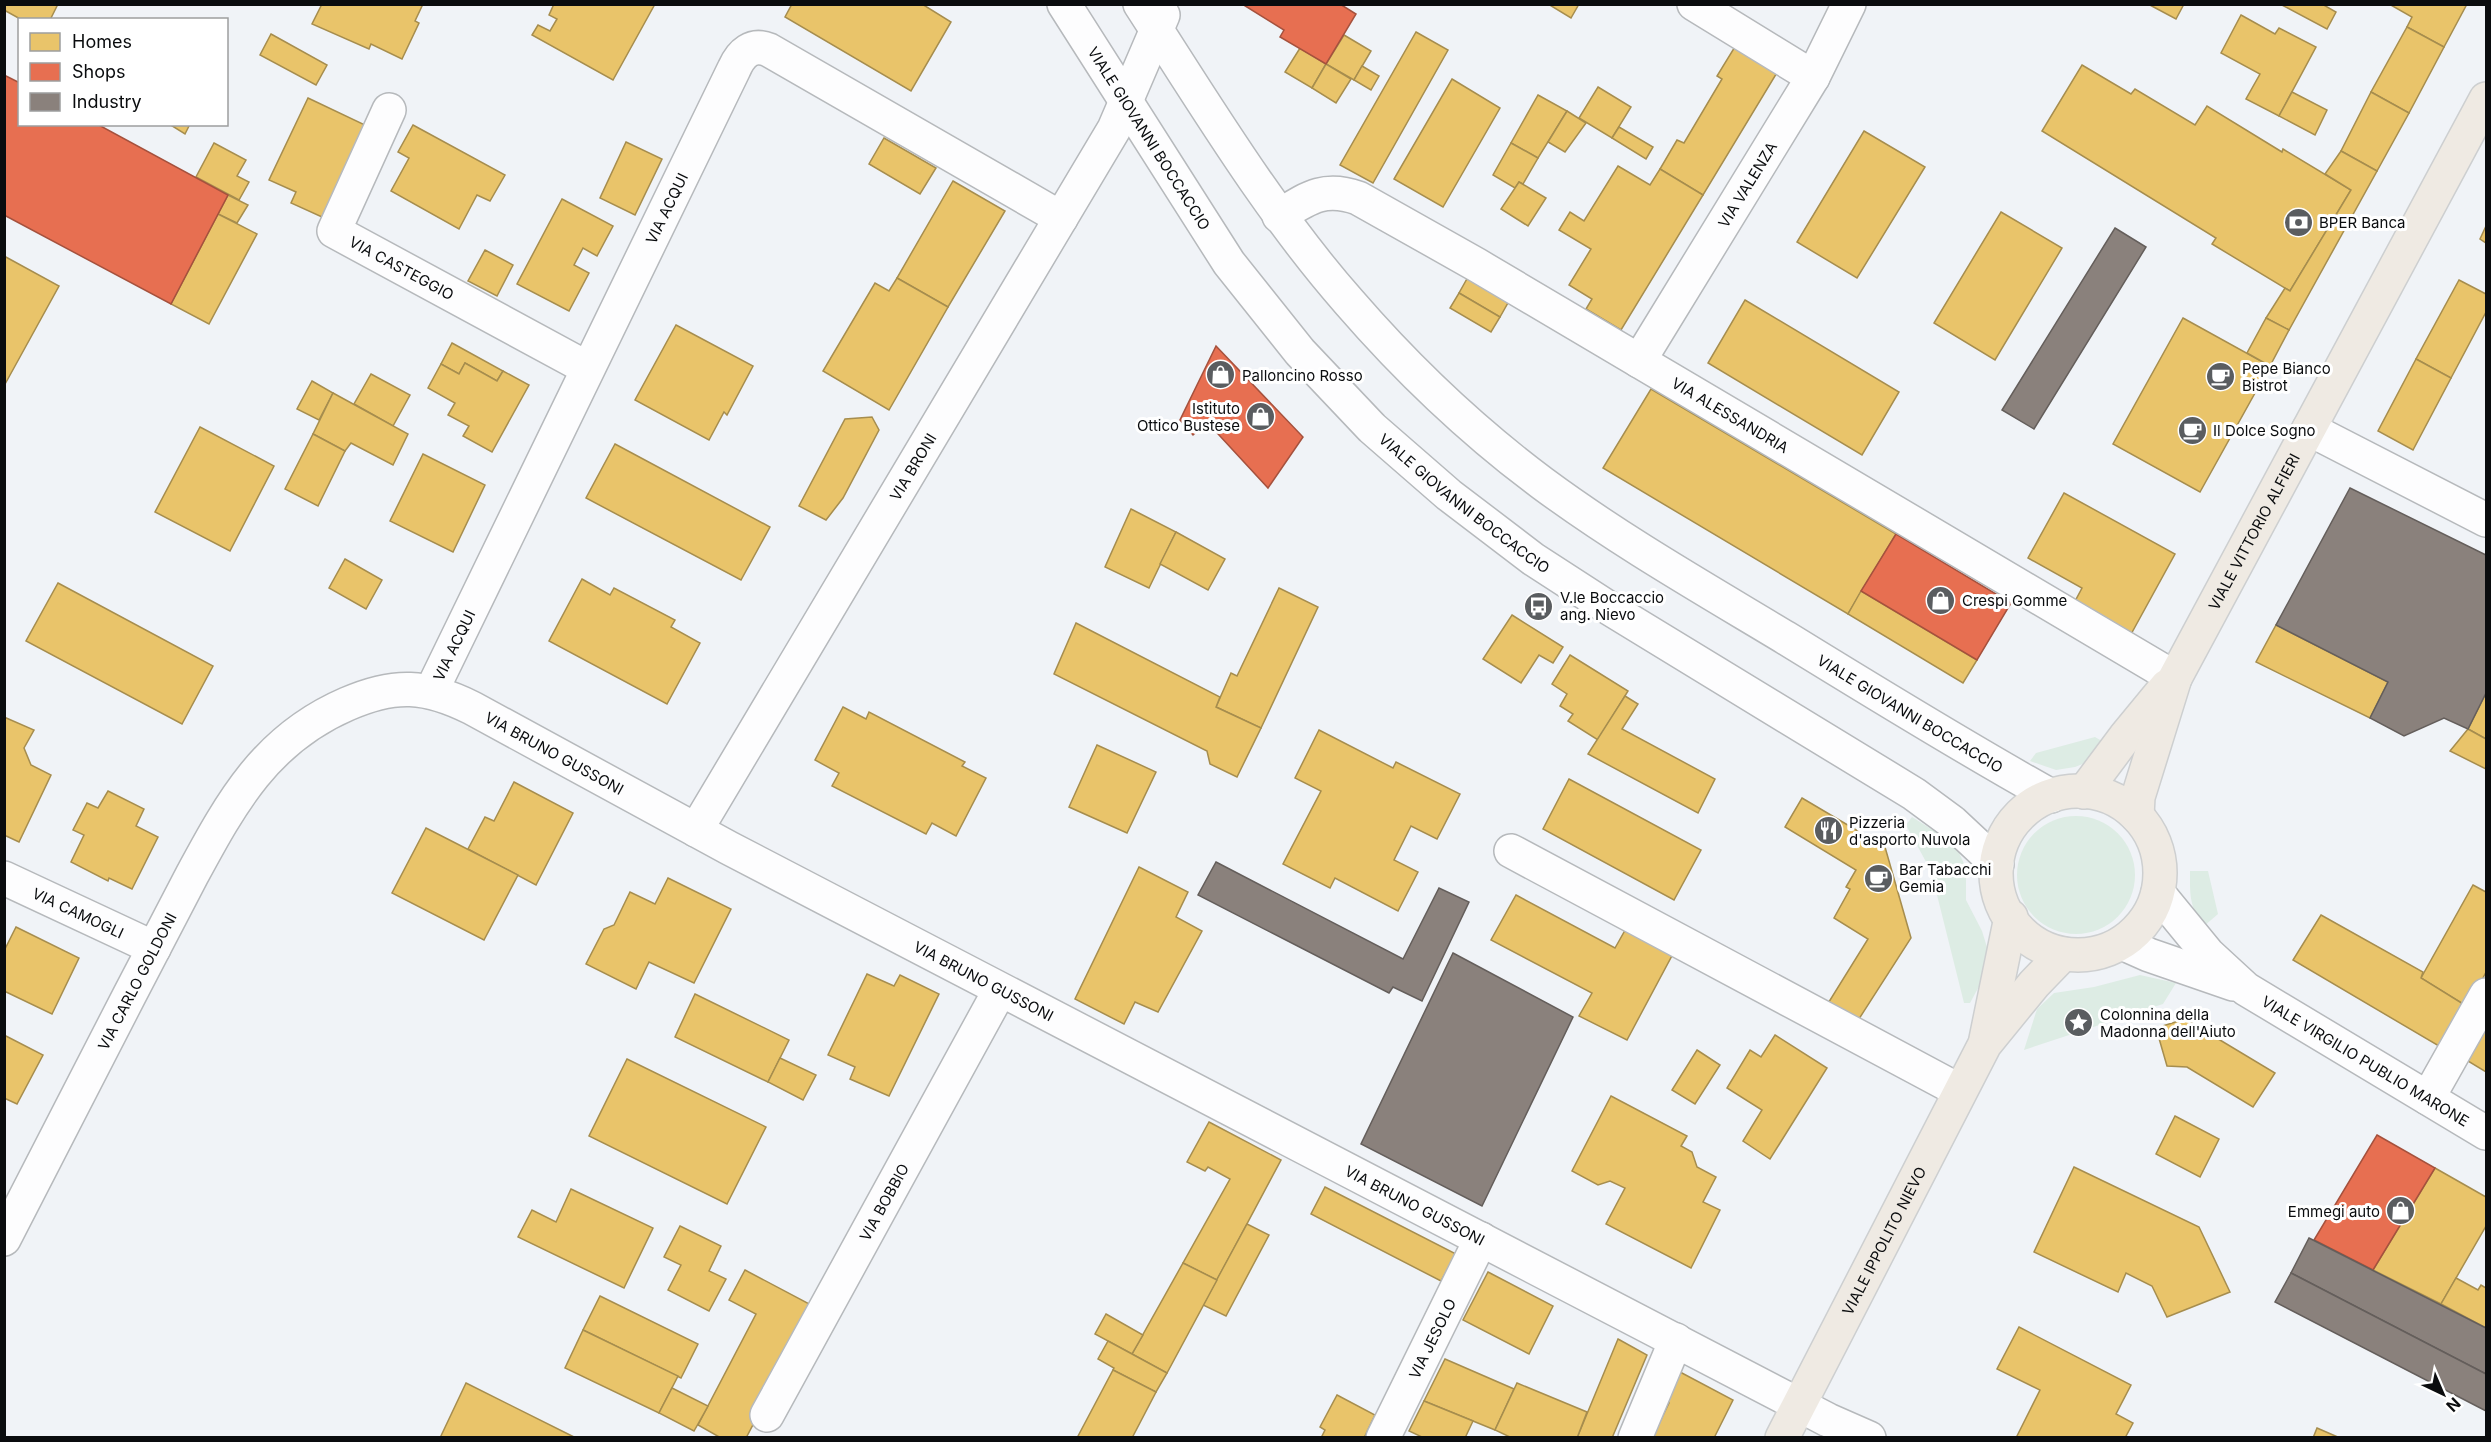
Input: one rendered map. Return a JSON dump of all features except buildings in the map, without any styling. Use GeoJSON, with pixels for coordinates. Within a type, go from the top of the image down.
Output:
{"type":"FeatureCollection","features":[{"type":"Feature","properties":{"kind":"main road","name":"VIALE VITTORIO ALFIERI"},"geometry":{"type":"LineString","coordinates":[[2137,816],[2139,798],[2175,678],[2487,99]]}},
{"type":"Feature","properties":{"kind":"main road","name":"VIALE VITTORIO ALFIERI"},"geometry":{"type":"LineString","coordinates":[[2084,792],[2125,736],[2175,678]]}},
{"type":"Feature","properties":{"kind":"main road"},"geometry":{"type":"LineString","coordinates":[[2084,792],[2099,794],[2120,802],[2147,828],[2158,854],[2158,893],[2146,919],[2122,943],[2095,953],[2063,954],[2037,945],[2011,917],[1999,894],[1997,864],[2005,837],[2026,811],[2050,796],[2084,792]]}},
{"type":"Feature","properties":{"kind":"main road","name":"VIALE IPPOLITO NIEVO"},"geometry":{"type":"LineString","coordinates":[[1985,1044],[2011,917]]}},
{"type":"Feature","properties":{"kind":"main road","name":"VIALE IPPOLITO NIEVO"},"geometry":{"type":"LineString","coordinates":[[1782,1437],[1985,1044],[2034,984],[2063,954]]}},
{"type":"Feature","properties":{"kind":"street","name":"VIALE GIOVANNI BOCCACCIO"},"geometry":{"type":"LineString","coordinates":[[1064,4],[1128,101],[1229,263],[1279,327],[1351,407],[1423,473],[1507,540],[1560,577],[1937,810],[1997,864]]}},
{"type":"Feature","properties":{"kind":"street"},"geometry":{"type":"LineString","coordinates":[[1694,4],[1813,77]]}},
{"type":"Feature","properties":{"kind":"street","name":"VIA VALENZA"},"geometry":{"type":"LineString","coordinates":[[1639,361],[1813,77],[1849,4]]}},
{"type":"Feature","properties":{"kind":"street","name":"VIALE GIOVANNI BOCCACCIO"},"geometry":{"type":"LineString","coordinates":[[1155,13],[1279,216],[1350,304],[1418,376],[1475,430],[1535,478],[1646,554],[2006,772],[2050,796]]}},
{"type":"Feature","properties":{"kind":"street","name":"VIA BRONI"},"geometry":{"type":"LineString","coordinates":[[696,830],[1061,218],[1128,101],[1155,13]]}},
{"type":"Feature","properties":{"kind":"street","name":"VIA ACQUI"},"geometry":{"type":"LineString","coordinates":[[430,692],[738,60],[746,51],[756,47],[769,50],[1061,218]]}},
{"type":"Feature","properties":{"kind":"street","name":"VIA CASTEGGIO"},"geometry":{"type":"LineString","coordinates":[[389,110],[333,231],[587,368]]}},
{"type":"Feature","properties":{"kind":"street","name":"VIA ALESSANDRIA"},"geometry":{"type":"LineString","coordinates":[[1279,216],[1304,200],[1324,193],[1347,194],[1358,198],[1639,361],[2175,678]]}},
{"type":"Feature","properties":{"kind":"street"},"geometry":{"type":"LineString","coordinates":[[2308,429],[2487,520]]}},
{"type":"Feature","properties":{"kind":"street","name":"VIA BRUNO GUSSONI"},"geometry":{"type":"LineString","coordinates":[[288,739],[328,712],[363,697],[404,688],[430,692],[472,708],[696,830],[1000,990],[1828,1420],[1869,1437]]}},
{"type":"Feature","properties":{"kind":"street","name":"VIA CARLO GOLDONI"},"geometry":{"type":"LineString","coordinates":[[4,1239],[154,948],[233,801],[266,759],[288,739]]}},
{"type":"Feature","properties":{"kind":"street"},"geometry":{"type":"LineString","coordinates":[[1511,851],[1960,1091]]}},
{"type":"Feature","properties":{"kind":"street","name":"VIA CAMOGLI"},"geometry":{"type":"LineString","coordinates":[[4,878],[154,948]]}},
{"type":"Feature","properties":{"kind":"street","name":"VIALE VIRGILIO PUBLIO MARONE"},"geometry":{"type":"LineString","coordinates":[[2158,893],[2208,954],[2246,988],[2487,1133]]}},
{"type":"Feature","properties":{"kind":"street","name":"VIALE VIRGILIO PUBLIO MARONE"},"geometry":{"type":"LineString","coordinates":[[2122,943],[2149,955],[2246,988]]}},
{"type":"Feature","properties":{"kind":"street","name":"VIA BOBBIO"},"geometry":{"type":"LineString","coordinates":[[768,1415],[1000,990]]}},
{"type":"Feature","properties":{"kind":"street"},"geometry":{"type":"LineString","coordinates":[[2428,1098],[2487,995]]}},
{"type":"Feature","properties":{"kind":"street","name":"VIA JESOLO"},"geometry":{"type":"LineString","coordinates":[[1383,1437],[1481,1239]]}},
{"type":"Feature","properties":{"kind":"street"},"geometry":{"type":"LineString","coordinates":[[1635,1437],[1676,1340]]}},
{"type":"Feature","properties":{"kind":"shaded area"},"geometry":{"type":"Polygon","coordinates":[[[2095,737],[2107,744],[2095,759],[2075,767],[2056,770],[2030,761],[2036,753],[2095,737]]]}},
{"type":"Feature","properties":{"kind":"shaded area"},"geometry":{"type":"Polygon","coordinates":[[[2076,816],[2109,826],[2125,842],[2135,875],[2125,908],[2109,924],[2076,934],[2043,924],[2027,908],[2017,875],[2027,842],[2043,826],[2076,816]]]}},
{"type":"Feature","properties":{"kind":"shaded area"},"geometry":{"type":"Polygon","coordinates":[[[1912,817],[1955,844],[1966,868],[1966,900],[1982,931],[1990,957],[1983,979],[1970,1003],[1964,1003],[1931,871],[1906,825],[1912,817]]]}},
{"type":"Feature","properties":{"kind":"shaded area"},"geometry":{"type":"Polygon","coordinates":[[[2190,871],[2208,871],[2218,914],[2204,926],[2191,900],[2190,871]]]}},
{"type":"Feature","properties":{"kind":"shaded area"},"geometry":{"type":"Polygon","coordinates":[[[2140,975],[2176,983],[2163,1004],[2024,1050],[2037,1009],[2054,993],[2094,987],[2140,975]]]}},
{"type":"Feature","properties":{"kind":"place","name":"BPER Banca"},"geometry":{"type":"Point","coordinates":[2298,222]}},
{"type":"Feature","properties":{"kind":"place","name":"Palloncino Rosso"},"geometry":{"type":"Point","coordinates":[1221,375]}},
{"type":"Feature","properties":{"kind":"place","name":"Pepe Bianco Bistrot"},"geometry":{"type":"Point","coordinates":[2221,377]}},
{"type":"Feature","properties":{"kind":"place","name":"Istituto Ottico Bustese"},"geometry":{"type":"Point","coordinates":[1261,417]}},
{"type":"Feature","properties":{"kind":"place","name":"Il Dolce Sogno"},"geometry":{"type":"Point","coordinates":[2192,430]}},
{"type":"Feature","properties":{"kind":"place","name":"Crespi Gomme"},"geometry":{"type":"Point","coordinates":[1941,600]}},
{"type":"Feature","properties":{"kind":"place","name":"V.le Boccaccio ang. Nievo"},"geometry":{"type":"Point","coordinates":[1539,606]}},
{"type":"Feature","properties":{"kind":"place","name":"Pizzeria d'asporto Nuvola"},"geometry":{"type":"Point","coordinates":[1828,831]}},
{"type":"Feature","properties":{"kind":"place","name":"Bar Tabacchi Gemia"},"geometry":{"type":"Point","coordinates":[1878,878]}},
{"type":"Feature","properties":{"kind":"place","name":"Colonnina della Madonna dell'Aiuto"},"geometry":{"type":"Point","coordinates":[2079,1023]}},
{"type":"Feature","properties":{"kind":"place","name":"Emmegi auto"},"geometry":{"type":"Point","coordinates":[2401,1211]}}]}
